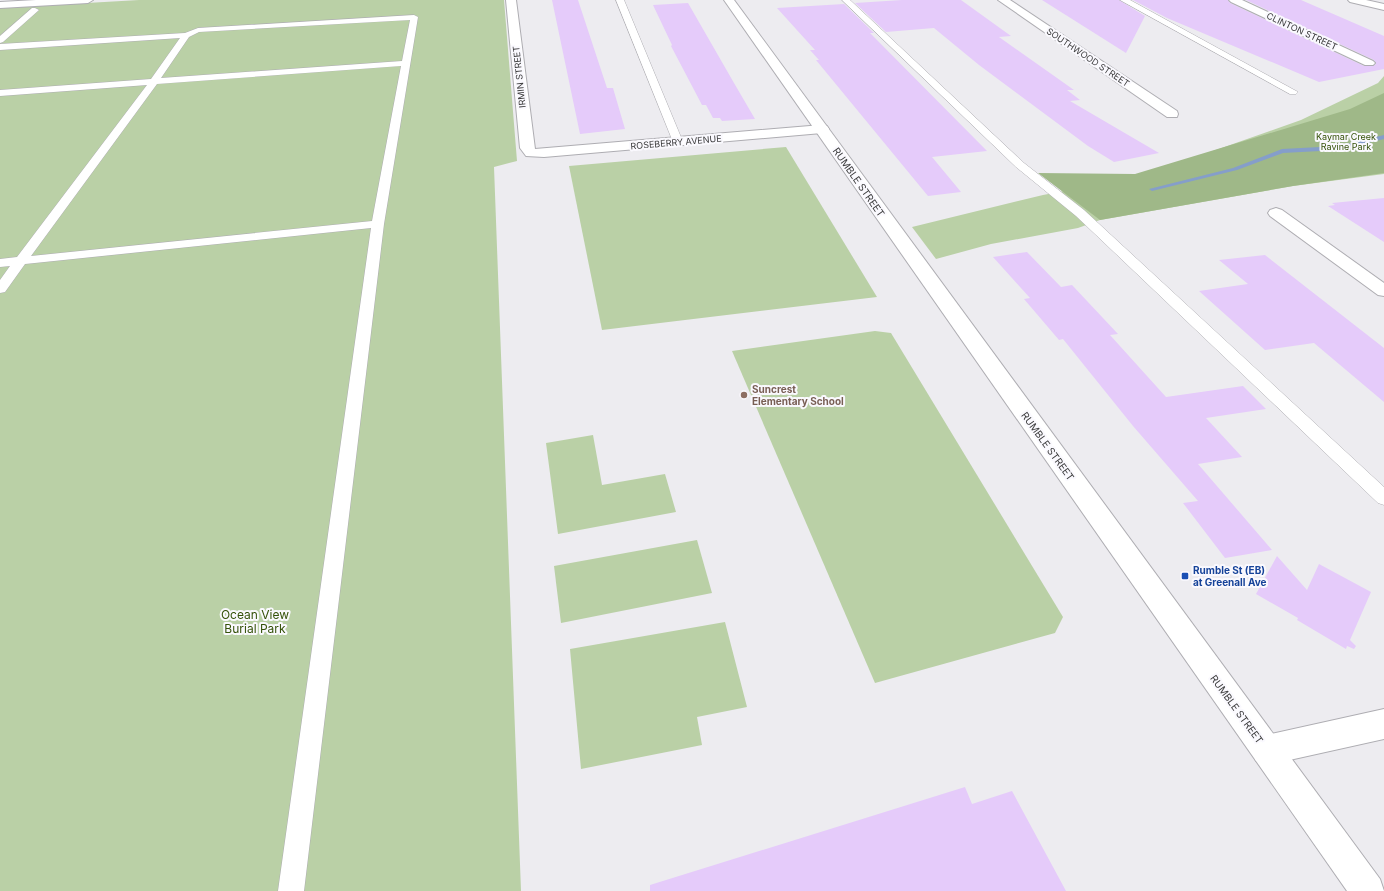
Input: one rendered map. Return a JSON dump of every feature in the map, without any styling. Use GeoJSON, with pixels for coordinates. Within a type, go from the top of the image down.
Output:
{"type":"FeatureCollection","features":[{"type":"Feature","properties":{"kind":"street"},"geometry":{"type":"LineString","coordinates":[[0,5],[88,0]]}},
{"type":"Feature","properties":{"kind":"street","name":"IRMIN STREET"},"geometry":{"type":"LineString","coordinates":[[511,0],[527,148],[531,153]]}},
{"type":"Feature","properties":{"kind":"street","name":"RUMBLE STREET"},"geometry":{"type":"LineString","coordinates":[[729,0],[1368,891]]}},
{"type":"Feature","properties":{"kind":"street","name":"SOUTHWOOD STREET"},"geometry":{"type":"LineString","coordinates":[[1003,0],[1172,114]]}},
{"type":"Feature","properties":{"kind":"street","name":"CLINTON STREET"},"geometry":{"type":"LineString","coordinates":[[1234,0],[1369,63]]}},
{"type":"Feature","properties":{"kind":"street"},"geometry":{"type":"LineString","coordinates":[[1353,0],[1384,8]]}},
{"type":"Feature","properties":{"kind":"street","name":"ROSEBERRY AVENUE"},"geometry":{"type":"LineString","coordinates":[[531,153],[822,130]]}},
{"type":"Feature","properties":{"kind":"street"},"geometry":{"type":"LineString","coordinates":[[1276,213],[1384,291]]}},
{"type":"Feature","properties":{"kind":"street"},"geometry":{"type":"LineString","coordinates":[[1367,279],[1384,276]]}},
{"type":"Feature","properties":{"kind":"street"},"geometry":{"type":"LineString","coordinates":[[1266,750],[1384,724]]}},
{"type":"Feature","properties":{"kind":"lane"},"geometry":{"type":"LineString","coordinates":[[620,0],[678,142]]}},
{"type":"Feature","properties":{"kind":"lane"},"geometry":{"type":"LineString","coordinates":[[846,0],[1020,165],[1080,213],[1384,498]]}},
{"type":"Feature","properties":{"kind":"lane"},"geometry":{"type":"LineString","coordinates":[[1124,0],[1293,92]]}},
{"type":"Feature","properties":{"kind":"lane"},"geometry":{"type":"LineString","coordinates":[[0,40],[35,10]]}},
{"type":"Feature","properties":{"kind":"lane"},"geometry":{"type":"LineString","coordinates":[[0,47],[186,35],[198,30],[414,17],[378,224],[292,891]]}},
{"type":"Feature","properties":{"kind":"lane"},"geometry":{"type":"LineString","coordinates":[[0,289],[154,82],[186,35]]}},
{"type":"Feature","properties":{"kind":"lane"},"geometry":{"type":"LineString","coordinates":[[0,92],[406,63]]}},
{"type":"Feature","properties":{"kind":"lane"},"geometry":{"type":"LineString","coordinates":[[0,262],[378,224]]}},
{"type":"Feature","properties":{"kind":"green space","name":"Ocean View Burial Park"},"geometry":{"type":"Polygon","coordinates":[[[139,0],[504,0],[517,161],[494,167],[521,891],[0,891],[0,8],[139,0]]]}},
{"type":"Feature","properties":{"kind":"green space","name":"Kaymar Creek Ravine Park"},"geometry":{"type":"Polygon","coordinates":[[[1384,76],[1384,174],[1293,186],[1100,220],[1078,228],[991,244],[936,259],[912,227],[1043,195],[1139,177],[1301,120],[1378,83],[1384,76]]]}},
{"type":"Feature","properties":{"kind":"green space","name":"Kaymar Creek Ravine Park"},"geometry":{"type":"Polygon","coordinates":[[[1384,93],[1384,173],[1293,186],[1100,220],[1038,173],[1135,174],[1350,109],[1384,93]]]}},
{"type":"Feature","properties":{"kind":"green space"},"geometry":{"type":"Polygon","coordinates":[[[786,147],[877,297],[602,330],[569,166],[786,147]]]}},
{"type":"Feature","properties":{"kind":"green space"},"geometry":{"type":"Polygon","coordinates":[[[875,331],[891,333],[1063,617],[1055,633],[875,683],[732,351],[875,331]]]}},
{"type":"Feature","properties":{"kind":"green space"},"geometry":{"type":"Polygon","coordinates":[[[593,435],[602,485],[665,474],[676,512],[558,534],[546,443],[593,435]]]}},
{"type":"Feature","properties":{"kind":"green space"},"geometry":{"type":"Polygon","coordinates":[[[697,540],[712,593],[561,623],[554,566],[697,540]]]}},
{"type":"Feature","properties":{"kind":"green space"},"geometry":{"type":"Polygon","coordinates":[[[725,622],[747,707],[697,717],[702,745],[581,769],[570,649],[725,622]]]}},
{"type":"Feature","properties":{"kind":"building"},"geometry":{"type":"Polygon","coordinates":[[[552,0],[578,0],[607,88],[613,88],[625,129],[580,134],[552,0]]]}},
{"type":"Feature","properties":{"kind":"building"},"geometry":{"type":"Polygon","coordinates":[[[902,0],[961,0],[1011,36],[999,37],[1074,90],[1067,90],[1080,100],[1070,101],[1159,153],[1114,162],[1088,146],[979,65],[934,28],[886,32],[855,3],[902,0]]]}},
{"type":"Feature","properties":{"kind":"building"},"geometry":{"type":"Polygon","coordinates":[[[1042,0],[1119,0],[1145,16],[1126,53],[1042,0]]]}},
{"type":"Feature","properties":{"kind":"building"},"geometry":{"type":"Polygon","coordinates":[[[1133,0],[1228,0],[1230,3],[1364,66],[1373,66],[1376,64],[1374,60],[1246,0],[1301,0],[1384,36],[1384,69],[1319,82],[1167,18],[1133,0]]]}},
{"type":"Feature","properties":{"kind":"building"},"geometry":{"type":"Polygon","coordinates":[[[688,3],[755,119],[722,121],[720,118],[713,118],[706,105],[702,105],[671,46],[672,45],[653,5],[688,3]]]}},
{"type":"Feature","properties":{"kind":"building"},"geometry":{"type":"Polygon","coordinates":[[[844,4],[874,33],[870,33],[987,151],[932,157],[961,192],[928,196],[816,60],[819,60],[810,50],[815,50],[777,8],[844,4]]]}},
{"type":"Feature","properties":{"kind":"building"},"geometry":{"type":"Polygon","coordinates":[[[1384,198],[1384,242],[1328,206],[1335,205],[1332,203],[1384,198]]]}},
{"type":"Feature","properties":{"kind":"building"},"geometry":{"type":"Polygon","coordinates":[[[1027,252],[1061,287],[1072,285],[1118,334],[1110,335],[1166,397],[1243,386],[1266,409],[1206,418],[1242,457],[1198,464],[1272,550],[1225,558],[1183,503],[1198,501],[1133,426],[1063,339],[1059,340],[1024,299],[1030,298],[993,257],[1027,252]]]}},
{"type":"Feature","properties":{"kind":"building"},"geometry":{"type":"Polygon","coordinates":[[[1265,255],[1384,348],[1384,402],[1314,343],[1265,350],[1199,291],[1248,284],[1219,260],[1265,255]]]}},
{"type":"Feature","properties":{"kind":"building"},"geometry":{"type":"Polygon","coordinates":[[[1277,556],[1307,590],[1319,564],[1371,592],[1350,640],[1356,646],[1354,649],[1347,646],[1346,649],[1297,620],[1298,618],[1256,594],[1277,556]]]}},
{"type":"Feature","properties":{"kind":"building"},"geometry":{"type":"Polygon","coordinates":[[[965,787],[972,804],[1012,791],[1066,891],[650,891],[650,885],[965,787]]]}},
{"type":"Feature","properties":{"kind":"waterway"},"geometry":{"type":"LineString","coordinates":[[1152,189],[1235,169],[1282,151],[1339,148],[1384,137]]}},
{"type":"Feature","properties":{"kind":"place","name":"Suncrest Elementary School"},"geometry":{"type":"Point","coordinates":[744,395]}},
{"type":"Feature","properties":{"kind":"place","name":"Rumble St (EB) at Greenall Ave"},"geometry":{"type":"Point","coordinates":[1185,576]}}]}
